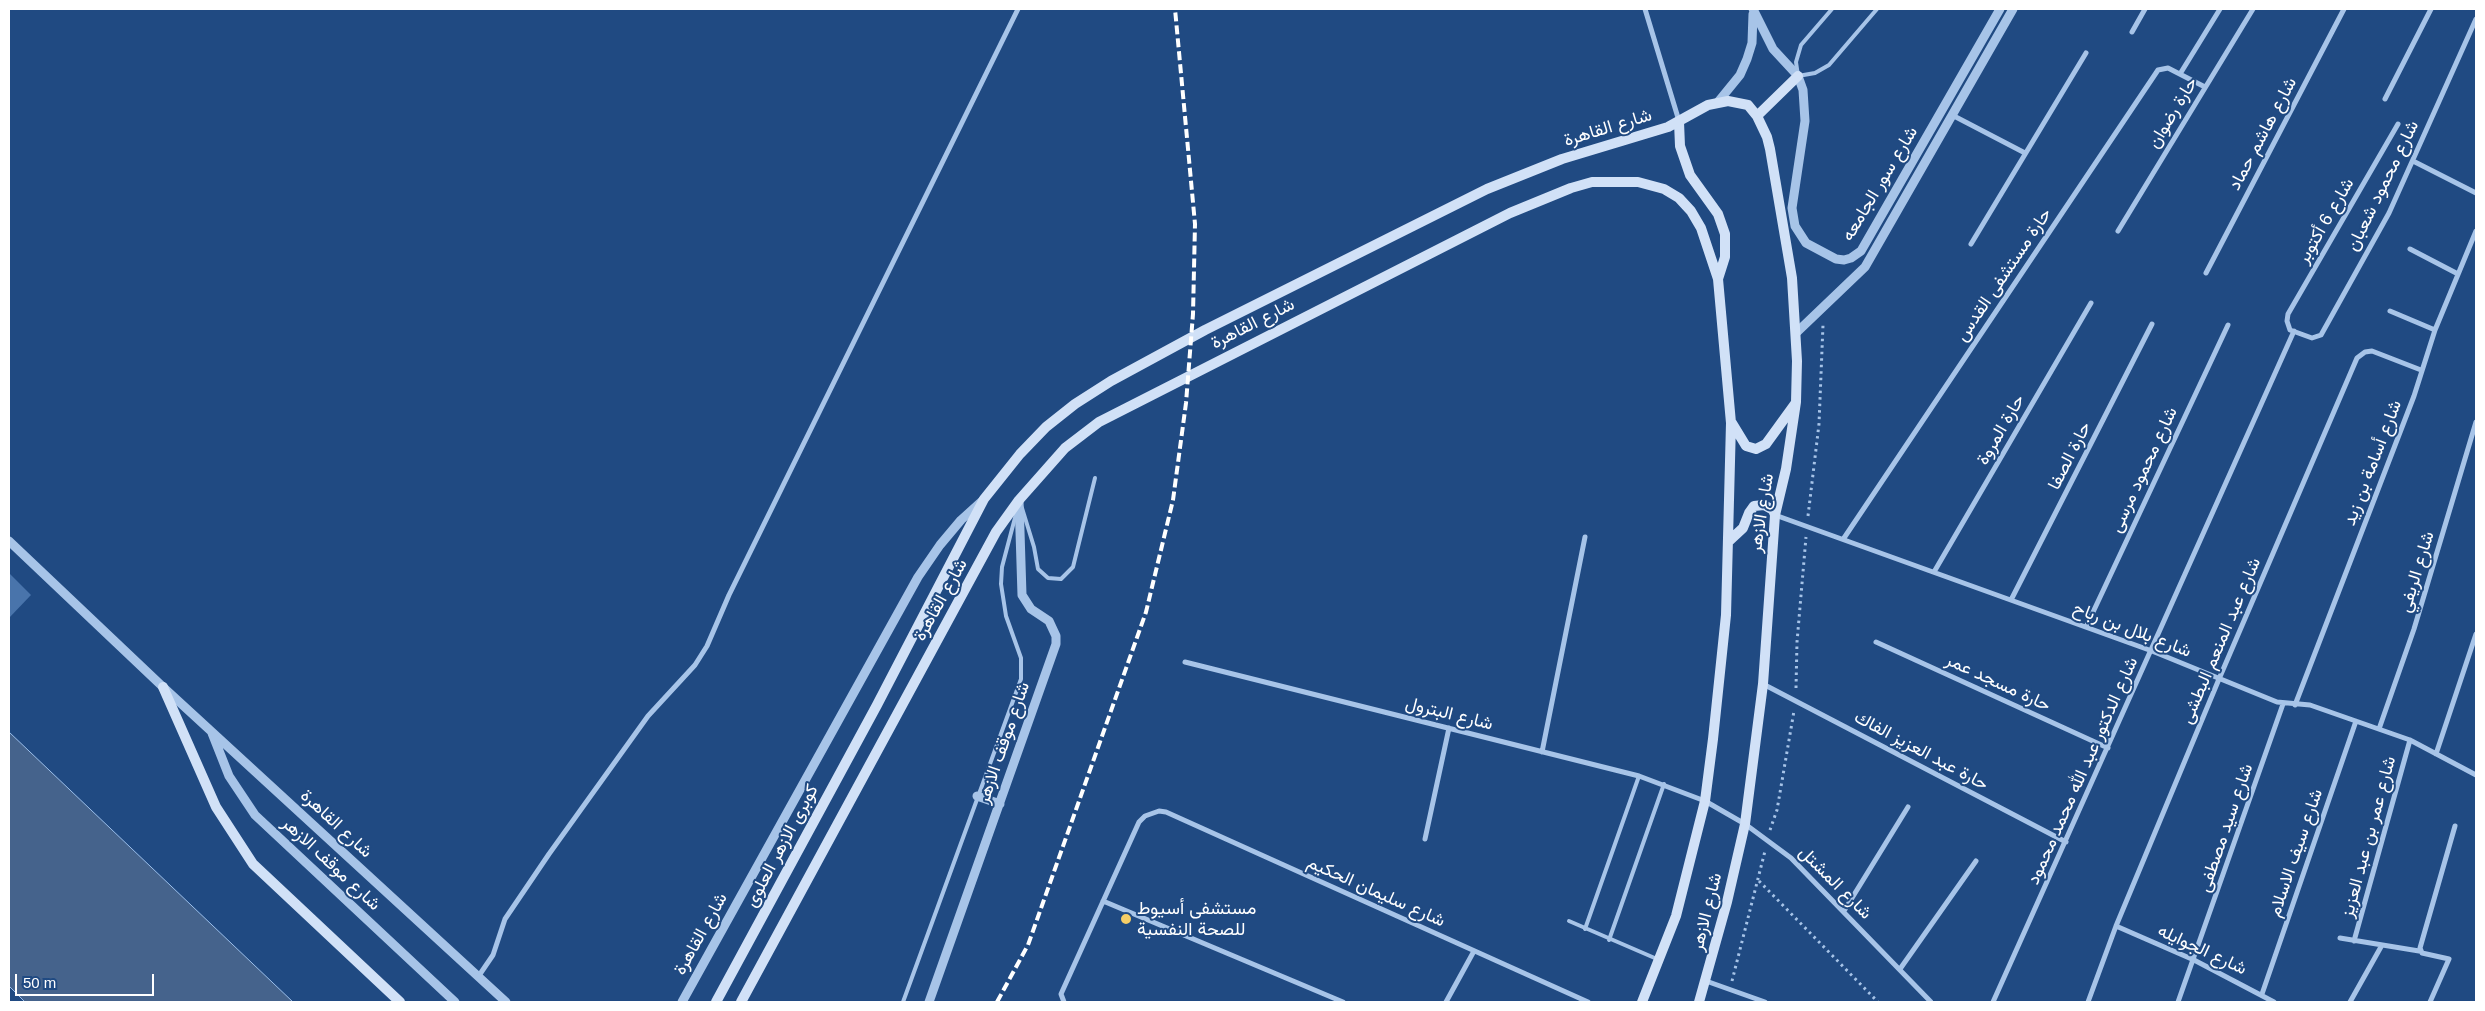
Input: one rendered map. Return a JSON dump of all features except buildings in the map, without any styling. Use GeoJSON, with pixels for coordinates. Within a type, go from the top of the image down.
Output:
{"type":"FeatureCollection","features":[{"type":"Feature","properties":{"kind":"main road"},"geometry":{"type":"LineString","coordinates":[[1718,278],[1725,257],[1725,234],[1718,214],[1698,189],[1687,168],[1680,146],[1679,122],[1718,102],[1728,100],[1743,104],[1757,116],[1798,76]]}},
{"type":"Feature","properties":{"kind":"main road","name":"شارع الازهر"},"geometry":{"type":"LineString","coordinates":[[1699,1002],[1706,981],[1745,824],[1763,684],[1774,515],[1788,454],[1796,402],[1796,333],[1792,278],[1770,148],[1757,116]]}},
{"type":"Feature","properties":{"kind":"main road","name":"شارع القاهرة"},"geometry":{"type":"LineString","coordinates":[[877,705],[984,499],[1020,454],[1046,427],[1075,404],[1120,376],[1205,330],[1494,186],[1562,158],[1679,122]]}},
{"type":"Feature","properties":{"kind":"main road","name":"شارع القاهرة"},"geometry":{"type":"LineString","coordinates":[[741,1002],[996,532],[1019,500],[1065,448],[1099,422],[1510,213],[1571,188],[1592,182],[1638,182],[1664,189],[1680,198],[1691,211],[1701,228],[1718,278]]}},
{"type":"Feature","properties":{"kind":"main road","name":"شارع الازهر"},"geometry":{"type":"LineString","coordinates":[[1642,1002],[1676,916],[1705,801],[1720,677],[1729,541],[1731,422],[1718,278]]}},
{"type":"Feature","properties":{"kind":"main road"},"geometry":{"type":"LineString","coordinates":[[1731,422],[1746,446],[1756,449],[1771,438],[1796,402]]}},
{"type":"Feature","properties":{"kind":"main road"},"geometry":{"type":"LineString","coordinates":[[1729,541],[1743,528],[1754,506],[1769,507],[1774,515]]}},
{"type":"Feature","properties":{"kind":"main road"},"geometry":{"type":"LineString","coordinates":[[163,687],[216,807],[227,827],[253,864],[400,1002]]}},
{"type":"Feature","properties":{"kind":"main road","name":"كوبرى الازهر العلوى"},"geometry":{"type":"LineString","coordinates":[[716,1002],[877,705]]}},
{"type":"Feature","properties":{"kind":"street"},"geometry":{"type":"LineString","coordinates":[[478,977],[493,955],[505,919],[548,854],[648,716],[682,680],[707,646],[729,595],[1018,9]]}},
{"type":"Feature","properties":{"kind":"street"},"geometry":{"type":"LineString","coordinates":[[1645,9],[1679,122]]}},
{"type":"Feature","properties":{"kind":"street"},"geometry":{"type":"LineString","coordinates":[[1753,9],[1773,50],[1798,76]]}},
{"type":"Feature","properties":{"kind":"street"},"geometry":{"type":"LineString","coordinates":[[1718,102],[1730,89],[1747,60],[1754,28],[1753,9]]}},
{"type":"Feature","properties":{"kind":"street","name":"شارع سور الجامعه"},"geometry":{"type":"LineString","coordinates":[[1798,76],[1805,105],[1805,121],[1792,198],[1795,226],[1806,243],[1836,259],[1851,258],[1861,251],[2000,9]]}},
{"type":"Feature","properties":{"kind":"street","name":"شارع سور الجامعه"},"geometry":{"type":"LineString","coordinates":[[1796,333],[1865,267],[2013,9]]}},
{"type":"Feature","properties":{"kind":"street"},"geometry":{"type":"LineString","coordinates":[[2132,32],[2145,9]]}},
{"type":"Feature","properties":{"kind":"street"},"geometry":{"type":"LineString","coordinates":[[2180,74],[2220,9]]}},
{"type":"Feature","properties":{"kind":"street","name":"حارة رضوان"},"geometry":{"type":"LineString","coordinates":[[2118,231],[2253,9]]}},
{"type":"Feature","properties":{"kind":"street","name":"شارع هاشم حماد"},"geometry":{"type":"LineString","coordinates":[[2206,273],[2344,9]]}},
{"type":"Feature","properties":{"kind":"street"},"geometry":{"type":"LineString","coordinates":[[2385,99],[2431,9]]}},
{"type":"Feature","properties":{"kind":"street","name":"شارع محمود شعبان"},"geometry":{"type":"LineString","coordinates":[[2294,331],[2312,338],[2321,335],[2386,219],[2476,19]]}},
{"type":"Feature","properties":{"kind":"street"},"geometry":{"type":"LineString","coordinates":[[1971,244],[2086,53]]}},
{"type":"Feature","properties":{"kind":"street","name":"حارة مستشفى القدس"},"geometry":{"type":"LineString","coordinates":[[1844,538],[2158,70],[2165,67],[2205,88]]}},
{"type":"Feature","properties":{"kind":"street"},"geometry":{"type":"LineString","coordinates":[[1952,115],[2025,153]]}},
{"type":"Feature","properties":{"kind":"street","name":"شارع 6 أكتوبر"},"geometry":{"type":"LineString","coordinates":[[2294,331],[2288,326],[2288,314],[2398,124]]}},
{"type":"Feature","properties":{"kind":"street"},"geometry":{"type":"LineString","coordinates":[[2413,161],[2476,193]]}},
{"type":"Feature","properties":{"kind":"street","name":"شارع أسامة بن زيد"},"geometry":{"type":"LineString","coordinates":[[2295,705],[2414,396],[2435,330],[2476,231]]}},
{"type":"Feature","properties":{"kind":"street"},"geometry":{"type":"LineString","coordinates":[[2410,249],[2458,274]]}},
{"type":"Feature","properties":{"kind":"street","name":"حارة المروة"},"geometry":{"type":"LineString","coordinates":[[1934,572],[2091,302]]}},
{"type":"Feature","properties":{"kind":"street"},"geometry":{"type":"LineString","coordinates":[[2390,311],[2435,330]]}},
{"type":"Feature","properties":{"kind":"street","name":"حارة الصفا"},"geometry":{"type":"LineString","coordinates":[[2011,600],[2152,324]]}},
{"type":"Feature","properties":{"kind":"street","name":"شارع محمود مرسى"},"geometry":{"type":"LineString","coordinates":[[2086,627],[2228,325]]}},
{"type":"Feature","properties":{"kind":"street","name":"شارع الدكتور عبد الله محمد محمود"},"geometry":{"type":"LineString","coordinates":[[1993,1002],[2294,331]]}},
{"type":"Feature","properties":{"kind":"street","name":"شارع عبد المنعم البطشى"},"geometry":{"type":"LineString","coordinates":[[2088,1002],[2116,926],[2356,358],[2365,352],[2372,352],[2421,370]]}},
{"type":"Feature","properties":{"kind":"street","name":"شارع الريفي"},"geometry":{"type":"LineString","coordinates":[[2379,729],[2414,629],[2476,422]]}},
{"type":"Feature","properties":{"kind":"street","name":"شارع القاهرة"},"geometry":{"type":"LineString","coordinates":[[682,1002],[918,577],[945,539],[984,499]]}},
{"type":"Feature","properties":{"kind":"street","name":"شارع موقف الازهر"},"geometry":{"type":"LineString","coordinates":[[929,1002],[1056,644],[1056,636],[1049,621],[1030,610],[1022,595],[1019,500]]}},
{"type":"Feature","properties":{"kind":"street","name":"شارع بلال بن رباح"},"geometry":{"type":"LineString","coordinates":[[1774,515],[1844,538],[2152,651],[2283,704],[2310,705],[2410,740],[2476,775]]}},
{"type":"Feature","properties":{"kind":"street"},"geometry":{"type":"LineString","coordinates":[[1542,752],[1586,537]]}},
{"type":"Feature","properties":{"kind":"street","name":"شارع القاهرة"},"geometry":{"type":"LineString","coordinates":[[9,541],[163,687],[506,1002]]}},
{"type":"Feature","properties":{"kind":"street"},"geometry":{"type":"LineString","coordinates":[[2436,754],[2476,634]]}},
{"type":"Feature","properties":{"kind":"street","name":"حارة مسجد عمر"},"geometry":{"type":"LineString","coordinates":[[1876,642],[2108,748]]}},
{"type":"Feature","properties":{"kind":"street","name":"شارع البترول"},"geometry":{"type":"LineString","coordinates":[[1185,662],[1639,776],[1705,801]]}},
{"type":"Feature","properties":{"kind":"street","name":"حارة عبد العزيز الفاك"},"geometry":{"type":"LineString","coordinates":[[1763,684],[2066,842]]}},
{"type":"Feature","properties":{"kind":"street","name":"شارع سيد مصطفى"},"geometry":{"type":"LineString","coordinates":[[2178,1002],[2283,704]]}},
{"type":"Feature","properties":{"kind":"street","name":"شارع سيف الاسلام"},"geometry":{"type":"LineString","coordinates":[[2262,994],[2356,721]]}},
{"type":"Feature","properties":{"kind":"street"},"geometry":{"type":"LineString","coordinates":[[1425,838],[1449,728]]}},
{"type":"Feature","properties":{"kind":"street","name":"شارع موقف الازهر"},"geometry":{"type":"LineString","coordinates":[[211,730],[229,776],[254,815],[455,1002]]}},
{"type":"Feature","properties":{"kind":"street","name":"شارع عمر بن عبد العزيز"},"geometry":{"type":"LineString","coordinates":[[2354,940],[2410,740]]}},
{"type":"Feature","properties":{"kind":"street"},"geometry":{"type":"LineString","coordinates":[[977,796],[1000,804]]}},
{"type":"Feature","properties":{"kind":"street","name":"شارع المشتل"},"geometry":{"type":"LineString","coordinates":[[1705,801],[1745,824],[1791,858],[1931,1002]]}},
{"type":"Feature","properties":{"kind":"street"},"geometry":{"type":"LineString","coordinates":[[1844,911],[1908,807]]}},
{"type":"Feature","properties":{"kind":"street","name":"شارع سليمان الحكيم"},"geometry":{"type":"LineString","coordinates":[[1103,901],[1139,822],[1152,813],[1166,812],[1588,1002]]}},
{"type":"Feature","properties":{"kind":"street"},"geometry":{"type":"LineString","coordinates":[[2419,951],[2455,826]]}},
{"type":"Feature","properties":{"kind":"street"},"geometry":{"type":"LineString","coordinates":[[1900,969],[1976,860]]}},
{"type":"Feature","properties":{"kind":"street"},"geometry":{"type":"LineString","coordinates":[[1064,1002],[1061,994],[1103,901],[1343,1002]]}},
{"type":"Feature","properties":{"kind":"street","name":"شارع الجوايله"},"geometry":{"type":"LineString","coordinates":[[2116,926],[2194,960],[2262,994],[2272,1001]]}},
{"type":"Feature","properties":{"kind":"street"},"geometry":{"type":"LineString","coordinates":[[2340,938],[2419,951],[2449,959],[2430,1002]]}},
{"type":"Feature","properties":{"kind":"street"},"geometry":{"type":"LineString","coordinates":[[2350,1002],[2382,945]]}},
{"type":"Feature","properties":{"kind":"street"},"geometry":{"type":"LineString","coordinates":[[1446,1002],[1474,951]]}},
{"type":"Feature","properties":{"kind":"street"},"geometry":{"type":"LineString","coordinates":[[1706,981],[1765,1002]]}},
{"type":"Feature","properties":{"kind":"lane"},"geometry":{"type":"LineString","coordinates":[[1832,9],[1801,45],[1796,62],[1798,76],[1815,73],[1829,65],[1877,9]]}},
{"type":"Feature","properties":{"kind":"lane"},"geometry":{"type":"LineString","coordinates":[[1019,500],[1034,547],[1038,569],[1048,578],[1061,579],[1073,567],[1095,478]]}},
{"type":"Feature","properties":{"kind":"lane"},"geometry":{"type":"LineString","coordinates":[[903,1002],[1021,679],[1021,658],[1006,616],[1001,584],[1002,567],[1019,500]]}},
{"type":"Feature","properties":{"kind":"lane"},"geometry":{"type":"LineString","coordinates":[[1585,929],[1639,776]]}},
{"type":"Feature","properties":{"kind":"lane"},"geometry":{"type":"LineString","coordinates":[[1609,940],[1664,784]]}},
{"type":"Feature","properties":{"kind":"lane"},"geometry":{"type":"LineString","coordinates":[[1568,922],[1659,960]]}},
{"type":"Feature","properties":{"kind":"path"},"geometry":{"type":"LineString","coordinates":[[1806,538],[1819,424],[1824,307]]}},
{"type":"Feature","properties":{"kind":"path"},"geometry":{"type":"LineString","coordinates":[[1730,990],[1759,881],[1767,840]]}},
{"type":"Feature","properties":{"kind":"path"},"geometry":{"type":"LineString","coordinates":[[1759,881],[1878,1002]]}},
{"type":"Feature","properties":{"kind":"water"},"geometry":{"type":"Polygon","coordinates":[[[9,732],[293,1002],[25,1002],[9,986],[9,732]]]}},
{"type":"Feature","properties":{"kind":"railway"},"geometry":{"type":"LineString","coordinates":[[997,1002],[1028,945],[1146,612],[1173,500],[1186,403],[1193,314],[1195,224],[1175,9]]}},
{"type":"Feature","properties":{"kind":"place","name":"مستشفى أسيوط للصحة النفسية"},"geometry":{"type":"Point","coordinates":[1126,919]}}]}
